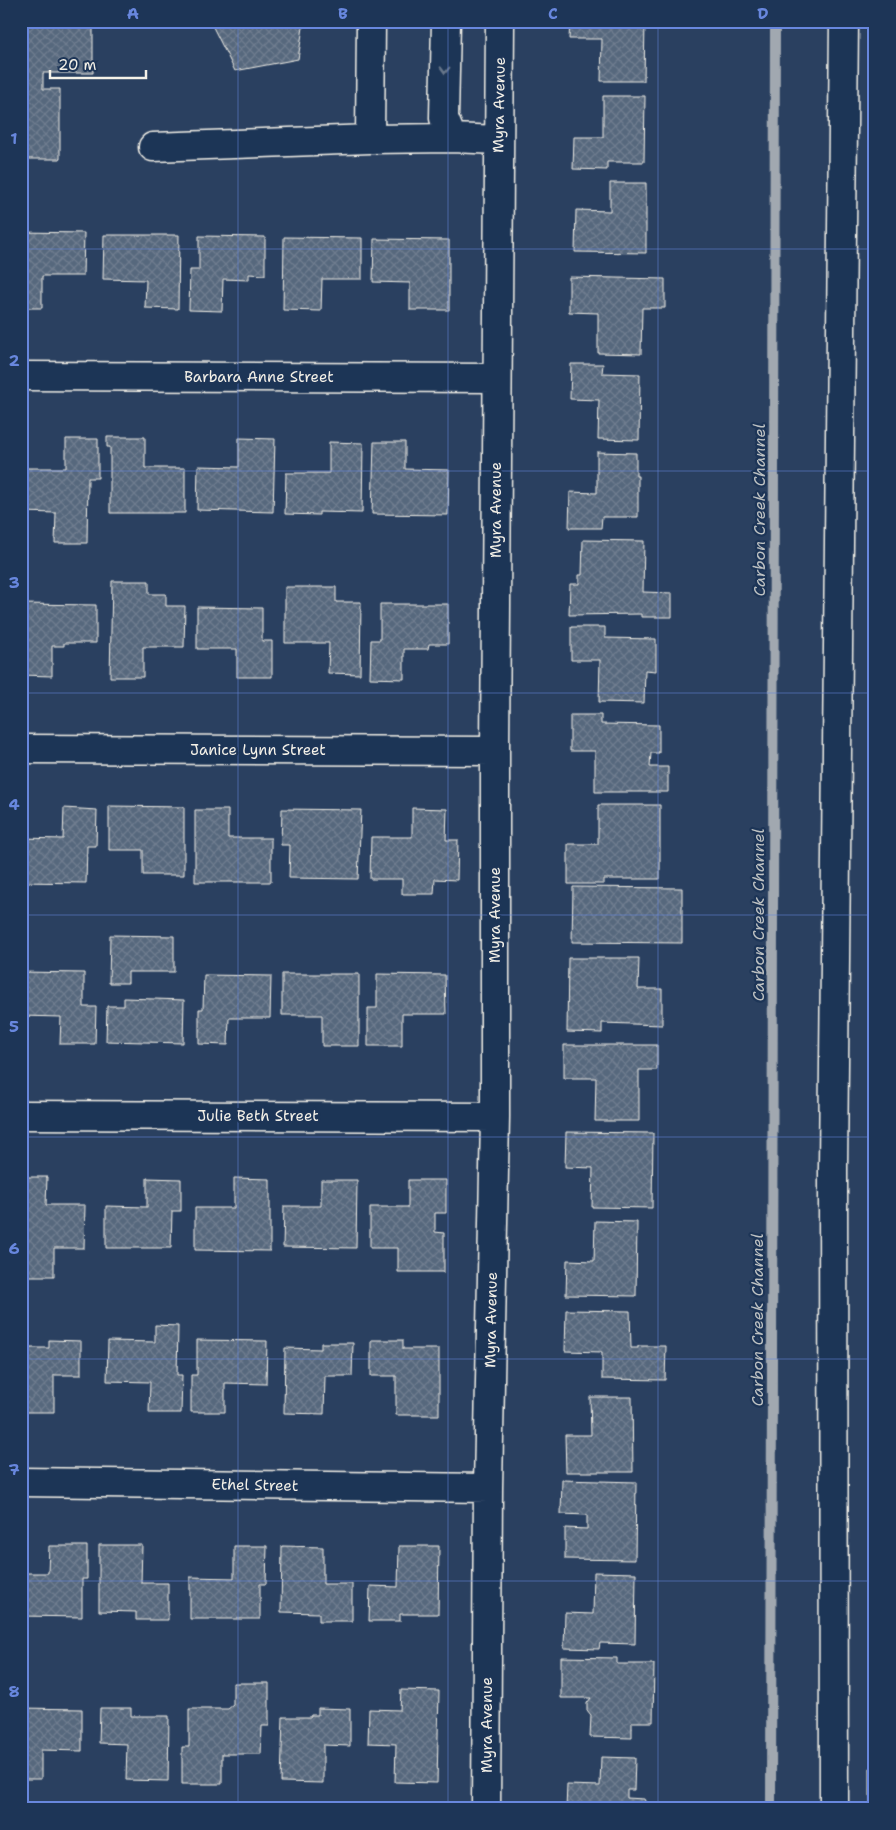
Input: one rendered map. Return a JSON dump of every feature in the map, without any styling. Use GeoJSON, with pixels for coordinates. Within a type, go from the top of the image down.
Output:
{"type":"FeatureCollection","features":[{"type":"Feature","properties":{"kind":"street"},"geometry":{"type":"LineString","coordinates":[[370,139],[371,21]]}},
{"type":"Feature","properties":{"kind":"street"},"geometry":{"type":"LineString","coordinates":[[446,21],[444,118],[452,138]]}},
{"type":"Feature","properties":{"kind":"street","name":"Myra Avenue"},"geometry":{"type":"LineString","coordinates":[[486,1809],[488,1488],[495,1117],[496,378],[500,21]]}},
{"type":"Feature","properties":{"kind":"street"},"geometry":{"type":"LineString","coordinates":[[834,1809],[833,1158],[844,21]]}},
{"type":"Feature","properties":{"kind":"street"},"geometry":{"type":"LineString","coordinates":[[153,147],[370,139],[452,138],[499,140]]}},
{"type":"Feature","properties":{"kind":"street","name":"Barbara Anne Street"},"geometry":{"type":"LineString","coordinates":[[21,376],[496,378]]}},
{"type":"Feature","properties":{"kind":"street","name":"Janice Lynn Street"},"geometry":{"type":"LineString","coordinates":[[21,749],[495,751]]}},
{"type":"Feature","properties":{"kind":"street","name":"Julie Beth Street"},"geometry":{"type":"LineString","coordinates":[[21,1115],[495,1117]]}},
{"type":"Feature","properties":{"kind":"street","name":"Ethel Street"},"geometry":{"type":"LineString","coordinates":[[21,1482],[488,1488]]}},
{"type":"Feature","properties":{"kind":"building"},"geometry":{"type":"Polygon","coordinates":[[[24,21],[93,21],[93,73],[43,73],[43,89],[60,89],[60,159],[21,159],[24,21]]]}},
{"type":"Feature","properties":{"kind":"building"},"geometry":{"type":"Polygon","coordinates":[[[210,21],[304,21],[298,59],[235,71],[210,21]]]}},
{"type":"Feature","properties":{"kind":"building"},"geometry":{"type":"Polygon","coordinates":[[[570,21],[645,21],[644,81],[601,81],[602,39],[569,39],[570,21]]]}},
{"type":"Feature","properties":{"kind":"building"},"geometry":{"type":"Polygon","coordinates":[[[603,96],[645,96],[644,162],[607,162],[607,170],[573,169],[574,137],[603,137],[603,96]]]}},
{"type":"Feature","properties":{"kind":"building"},"geometry":{"type":"Polygon","coordinates":[[[610,183],[646,183],[646,253],[575,252],[576,210],[610,211],[610,183]]]}},
{"type":"Feature","properties":{"kind":"building"},"geometry":{"type":"Polygon","coordinates":[[[21,232],[84,233],[83,276],[42,276],[42,308],[21,308],[21,232]]]}},
{"type":"Feature","properties":{"kind":"building"},"geometry":{"type":"Polygon","coordinates":[[[104,235],[179,235],[178,309],[145,308],[146,280],[103,279],[104,235]]]}},
{"type":"Feature","properties":{"kind":"building"},"geometry":{"type":"Polygon","coordinates":[[[199,236],[265,237],[265,275],[249,274],[249,280],[223,279],[222,311],[189,310],[190,270],[199,270],[199,236]]]}},
{"type":"Feature","properties":{"kind":"building"},"geometry":{"type":"Polygon","coordinates":[[[284,237],[362,238],[362,279],[322,279],[321,311],[283,310],[284,237]]]}},
{"type":"Feature","properties":{"kind":"building"},"geometry":{"type":"Polygon","coordinates":[[[374,239],[449,240],[449,310],[410,310],[410,283],[373,282],[374,239]]]}},
{"type":"Feature","properties":{"kind":"building"},"geometry":{"type":"Polygon","coordinates":[[[569,277],[665,279],[665,308],[642,308],[641,354],[598,353],[598,313],[569,312],[569,277]]]}},
{"type":"Feature","properties":{"kind":"building"},"geometry":{"type":"Polygon","coordinates":[[[571,364],[603,364],[602,373],[640,374],[639,440],[598,439],[599,400],[570,399],[571,364]]]}},
{"type":"Feature","properties":{"kind":"building"},"geometry":{"type":"Polygon","coordinates":[[[107,437],[145,437],[145,468],[185,468],[185,513],[110,513],[110,447],[107,447],[107,437]]]}},
{"type":"Feature","properties":{"kind":"building"},"geometry":{"type":"Polygon","coordinates":[[[239,438],[275,439],[273,512],[197,510],[198,466],[239,467],[239,438]]]}},
{"type":"Feature","properties":{"kind":"building"},"geometry":{"type":"Polygon","coordinates":[[[66,439],[98,439],[98,478],[88,478],[87,543],[55,543],[56,513],[22,512],[23,468],[66,468],[66,439]]]}},
{"type":"Feature","properties":{"kind":"building"},"geometry":{"type":"Polygon","coordinates":[[[329,442],[363,443],[362,513],[319,512],[319,515],[285,514],[286,473],[329,473],[329,442]]]}},
{"type":"Feature","properties":{"kind":"building"},"geometry":{"type":"Polygon","coordinates":[[[374,442],[405,442],[405,469],[449,470],[448,515],[372,514],[374,442]]]}},
{"type":"Feature","properties":{"kind":"building"},"geometry":{"type":"Polygon","coordinates":[[[597,452],[636,453],[638,517],[602,517],[601,528],[569,528],[570,492],[597,493],[597,452]]]}},
{"type":"Feature","properties":{"kind":"building"},"geometry":{"type":"Polygon","coordinates":[[[583,540],[644,541],[643,592],[672,593],[672,617],[641,617],[641,614],[569,615],[570,584],[579,584],[579,575],[582,575],[583,540]]]}},
{"type":"Feature","properties":{"kind":"building"},"geometry":{"type":"Polygon","coordinates":[[[112,581],[149,581],[149,594],[166,594],[166,606],[185,606],[184,647],[143,647],[143,677],[110,677],[112,581]]]}},
{"type":"Feature","properties":{"kind":"building"},"geometry":{"type":"Polygon","coordinates":[[[285,587],[336,587],[336,602],[361,602],[360,674],[328,673],[329,643],[285,643],[285,587]]]}},
{"type":"Feature","properties":{"kind":"building"},"geometry":{"type":"Polygon","coordinates":[[[21,604],[96,605],[96,643],[64,643],[64,646],[52,646],[52,676],[21,675],[21,604]]]}},
{"type":"Feature","properties":{"kind":"building"},"geometry":{"type":"Polygon","coordinates":[[[380,604],[448,604],[448,644],[429,644],[428,649],[404,649],[404,679],[370,678],[371,640],[380,640],[380,604]]]}},
{"type":"Feature","properties":{"kind":"building"},"geometry":{"type":"Polygon","coordinates":[[[197,607],[262,608],[262,641],[272,641],[272,677],[237,677],[237,649],[197,649],[197,607]]]}},
{"type":"Feature","properties":{"kind":"building"},"geometry":{"type":"Polygon","coordinates":[[[571,627],[605,627],[605,638],[656,639],[656,671],[645,670],[644,703],[599,702],[600,660],[571,660],[571,627]]]}},
{"type":"Feature","properties":{"kind":"building"},"geometry":{"type":"Polygon","coordinates":[[[570,715],[601,715],[601,724],[659,725],[659,753],[651,753],[650,767],[668,767],[668,792],[595,792],[595,751],[570,751],[570,715]]]}},
{"type":"Feature","properties":{"kind":"building"},"geometry":{"type":"Polygon","coordinates":[[[598,805],[660,805],[660,879],[604,879],[604,884],[568,884],[568,844],[598,844],[598,805]]]}},
{"type":"Feature","properties":{"kind":"building"},"geometry":{"type":"Polygon","coordinates":[[[109,806],[184,807],[184,875],[143,875],[143,850],[109,850],[109,806]]]}},
{"type":"Feature","properties":{"kind":"building"},"geometry":{"type":"Polygon","coordinates":[[[64,808],[97,810],[96,846],[87,846],[86,883],[21,882],[21,838],[63,839],[64,808]]]}},
{"type":"Feature","properties":{"kind":"building"},"geometry":{"type":"Polygon","coordinates":[[[412,808],[447,809],[446,840],[458,840],[457,880],[435,879],[434,894],[402,894],[402,879],[370,879],[371,837],[412,837],[412,808]]]}},
{"type":"Feature","properties":{"kind":"building"},"geometry":{"type":"Polygon","coordinates":[[[282,809],[361,810],[358,879],[289,878],[290,845],[281,845],[282,809]]]}},
{"type":"Feature","properties":{"kind":"building"},"geometry":{"type":"Polygon","coordinates":[[[195,810],[228,810],[228,838],[271,838],[271,882],[195,882],[195,810]]]}},
{"type":"Feature","properties":{"kind":"building"},"geometry":{"type":"Polygon","coordinates":[[[573,887],[682,888],[682,943],[572,942],[573,887]]]}},
{"type":"Feature","properties":{"kind":"building"},"geometry":{"type":"Polygon","coordinates":[[[110,935],[174,936],[174,972],[128,972],[128,983],[109,983],[110,935]]]}},
{"type":"Feature","properties":{"kind":"building"},"geometry":{"type":"Polygon","coordinates":[[[568,958],[639,958],[638,989],[662,989],[662,1025],[602,1023],[602,1033],[567,1032],[568,958]]]}},
{"type":"Feature","properties":{"kind":"building"},"geometry":{"type":"Polygon","coordinates":[[[21,972],[84,973],[84,1007],[96,1007],[95,1044],[60,1044],[61,1017],[21,1016],[21,972]]]}},
{"type":"Feature","properties":{"kind":"building"},"geometry":{"type":"Polygon","coordinates":[[[282,974],[359,974],[359,1046],[322,1046],[322,1015],[282,1015],[282,974]]]}},
{"type":"Feature","properties":{"kind":"building"},"geometry":{"type":"Polygon","coordinates":[[[377,974],[445,975],[446,1014],[402,1014],[402,1046],[368,1046],[368,1008],[377,1008],[377,974]]]}},
{"type":"Feature","properties":{"kind":"building"},"geometry":{"type":"Polygon","coordinates":[[[204,975],[271,976],[270,1018],[229,1018],[228,1045],[199,1044],[199,1009],[203,1009],[204,975]]]}},
{"type":"Feature","properties":{"kind":"building"},"geometry":{"type":"Polygon","coordinates":[[[124,998],[184,1000],[183,1043],[106,1041],[107,1006],[124,1006],[124,998]]]}},
{"type":"Feature","properties":{"kind":"building"},"geometry":{"type":"Polygon","coordinates":[[[564,1045],[657,1045],[657,1070],[639,1070],[639,1121],[595,1121],[596,1078],[564,1078],[564,1045]]]}},
{"type":"Feature","properties":{"kind":"building"},"geometry":{"type":"Polygon","coordinates":[[[566,1132],[653,1133],[652,1208],[592,1207],[593,1168],[565,1167],[566,1132]]]}},
{"type":"Feature","properties":{"kind":"building"},"geometry":{"type":"Polygon","coordinates":[[[21,1177],[47,1177],[46,1205],[85,1205],[84,1248],[54,1248],[54,1276],[25,1276],[24,1273],[21,1273],[21,1177]]]}},
{"type":"Feature","properties":{"kind":"building"},"geometry":{"type":"Polygon","coordinates":[[[147,1178],[181,1179],[181,1211],[172,1211],[171,1248],[106,1248],[106,1206],[147,1207],[147,1178]]]}},
{"type":"Feature","properties":{"kind":"building"},"geometry":{"type":"Polygon","coordinates":[[[234,1178],[270,1179],[270,1251],[195,1250],[195,1208],[234,1208],[234,1178]]]}},
{"type":"Feature","properties":{"kind":"building"},"geometry":{"type":"Polygon","coordinates":[[[321,1180],[357,1180],[356,1248],[283,1247],[284,1206],[321,1206],[321,1180]]]}},
{"type":"Feature","properties":{"kind":"building"},"geometry":{"type":"Polygon","coordinates":[[[408,1180],[446,1180],[446,1213],[435,1213],[435,1232],[444,1233],[444,1272],[398,1272],[398,1248],[370,1248],[370,1207],[408,1207],[408,1180]]]}},
{"type":"Feature","properties":{"kind":"building"},"geometry":{"type":"Polygon","coordinates":[[[595,1221],[637,1222],[636,1296],[566,1295],[567,1260],[594,1261],[595,1221]]]}},
{"type":"Feature","properties":{"kind":"building"},"geometry":{"type":"Polygon","coordinates":[[[875,1273],[875,1351],[873,1351],[875,1273]]]}},
{"type":"Feature","properties":{"kind":"building"},"geometry":{"type":"Polygon","coordinates":[[[566,1310],[630,1311],[631,1348],[638,1348],[638,1346],[666,1346],[665,1380],[602,1379],[602,1352],[565,1351],[566,1310]]]}},
{"type":"Feature","properties":{"kind":"building"},"geometry":{"type":"Polygon","coordinates":[[[155,1325],[178,1326],[177,1375],[182,1375],[181,1413],[149,1413],[150,1382],[107,1381],[108,1341],[155,1342],[155,1325]]]}},
{"type":"Feature","properties":{"kind":"building"},"geometry":{"type":"Polygon","coordinates":[[[49,1340],[81,1341],[81,1375],[54,1375],[54,1412],[21,1412],[21,1348],[49,1348],[49,1340]]]}},
{"type":"Feature","properties":{"kind":"building"},"geometry":{"type":"Polygon","coordinates":[[[197,1340],[267,1341],[266,1384],[225,1383],[225,1412],[191,1412],[191,1375],[197,1375],[197,1340]]]}},
{"type":"Feature","properties":{"kind":"building"},"geometry":{"type":"Polygon","coordinates":[[[371,1340],[403,1340],[403,1349],[439,1349],[439,1415],[396,1415],[396,1376],[371,1376],[371,1340]]]}},
{"type":"Feature","properties":{"kind":"building"},"geometry":{"type":"Polygon","coordinates":[[[321,1343],[353,1343],[352,1376],[325,1376],[324,1414],[284,1413],[285,1348],[321,1349],[321,1343]]]}},
{"type":"Feature","properties":{"kind":"building"},"geometry":{"type":"Polygon","coordinates":[[[590,1397],[632,1397],[633,1472],[566,1472],[565,1435],[591,1435],[590,1397]]]}},
{"type":"Feature","properties":{"kind":"building"},"geometry":{"type":"Polygon","coordinates":[[[562,1480],[636,1482],[635,1560],[565,1559],[565,1528],[587,1529],[587,1515],[561,1514],[562,1480]]]}},
{"type":"Feature","properties":{"kind":"building"},"geometry":{"type":"Polygon","coordinates":[[[99,1545],[142,1545],[141,1583],[168,1583],[168,1620],[136,1620],[136,1612],[99,1611],[99,1545]]]}},
{"type":"Feature","properties":{"kind":"building"},"geometry":{"type":"Polygon","coordinates":[[[49,1546],[87,1546],[87,1579],[82,1579],[82,1617],[21,1616],[21,1573],[48,1573],[49,1546]]]}},
{"type":"Feature","properties":{"kind":"building"},"geometry":{"type":"Polygon","coordinates":[[[234,1546],[267,1546],[266,1584],[260,1584],[260,1619],[190,1619],[190,1577],[234,1578],[234,1546]]]}},
{"type":"Feature","properties":{"kind":"building"},"geometry":{"type":"Polygon","coordinates":[[[282,1546],[323,1547],[323,1584],[352,1584],[352,1621],[319,1621],[319,1613],[281,1612],[282,1546]]]}},
{"type":"Feature","properties":{"kind":"building"},"geometry":{"type":"Polygon","coordinates":[[[399,1546],[439,1546],[438,1614],[400,1614],[400,1621],[369,1621],[370,1586],[398,1587],[399,1546]]]}},
{"type":"Feature","properties":{"kind":"building"},"geometry":{"type":"Polygon","coordinates":[[[594,1572],[636,1573],[635,1644],[600,1643],[599,1649],[564,1648],[565,1613],[593,1614],[594,1572]]]}},
{"type":"Feature","properties":{"kind":"building"},"geometry":{"type":"Polygon","coordinates":[[[561,1657],[617,1658],[617,1664],[654,1664],[653,1722],[632,1722],[632,1738],[590,1737],[591,1715],[587,1710],[587,1703],[591,1698],[561,1698],[561,1657]]]}},
{"type":"Feature","properties":{"kind":"building"},"geometry":{"type":"Polygon","coordinates":[[[233,1683],[269,1683],[269,1726],[262,1726],[261,1754],[222,1754],[222,1784],[182,1784],[182,1747],[189,1747],[189,1709],[228,1709],[233,1705],[233,1683]]]}},
{"type":"Feature","properties":{"kind":"building"},"geometry":{"type":"Polygon","coordinates":[[[401,1690],[439,1691],[437,1783],[395,1782],[396,1744],[368,1743],[369,1709],[400,1710],[401,1690]]]}},
{"type":"Feature","properties":{"kind":"building"},"geometry":{"type":"Polygon","coordinates":[[[21,1708],[82,1709],[82,1751],[41,1750],[41,1779],[21,1779],[21,1708]]]}},
{"type":"Feature","properties":{"kind":"building"},"geometry":{"type":"Polygon","coordinates":[[[100,1708],[131,1708],[131,1716],[169,1716],[168,1781],[126,1780],[127,1744],[99,1743],[100,1708]]]}},
{"type":"Feature","properties":{"kind":"building"},"geometry":{"type":"Polygon","coordinates":[[[318,1708],[350,1709],[350,1746],[323,1745],[323,1783],[281,1782],[283,1717],[310,1717],[311,1715],[318,1715],[318,1708]]]}},
{"type":"Feature","properties":{"kind":"building"},"geometry":{"type":"Polygon","coordinates":[[[601,1757],[635,1758],[634,1790],[627,1790],[627,1798],[644,1799],[649,1809],[566,1809],[567,1785],[600,1786],[601,1757]]]}},
{"type":"Feature","properties":{"kind":"building"},"geometry":{"type":"Polygon","coordinates":[[[870,1768],[875,1768],[875,1809],[870,1809],[870,1768]]]}},
{"type":"Feature","properties":{"kind":"waterway","name":"Carbon Creek Channel"},"geometry":{"type":"LineString","coordinates":[[771,1809],[775,21]]}}]}
